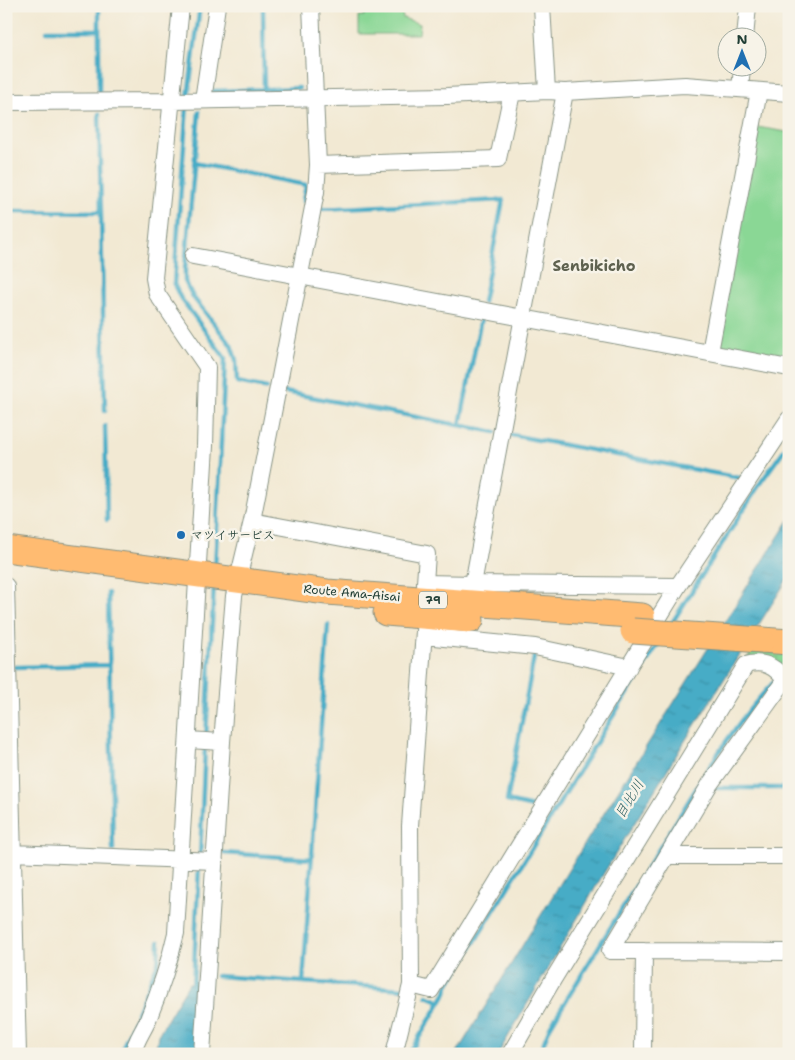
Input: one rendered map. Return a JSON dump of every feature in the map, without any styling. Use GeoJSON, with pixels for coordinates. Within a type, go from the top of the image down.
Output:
{"type":"FeatureCollection","features":[{"type":"Feature","properties":{"kind":"main road","name":"Route Ama-Aisai"},"geometry":{"type":"LineString","coordinates":[[6,550],[215,586],[320,607],[425,609],[778,633]]}},
{"type":"Feature","properties":{"kind":"main road","name":"Route Ama-Aisai"},"geometry":{"type":"LineString","coordinates":[[6,566],[215,586]]}},
{"type":"Feature","properties":{"kind":"street"},"geometry":{"type":"LineString","coordinates":[[181,6],[176,101],[154,278],[157,294],[207,367],[204,446],[215,586],[222,742],[212,861],[202,1054]]}},
{"type":"Feature","properties":{"kind":"street"},"geometry":{"type":"LineString","coordinates":[[200,100],[217,6]]}},
{"type":"Feature","properties":{"kind":"street"},"geometry":{"type":"LineString","coordinates":[[133,1054],[134,1046],[146,1023],[163,981],[173,948],[184,860],[188,740],[215,586],[252,521],[316,192],[318,165],[311,6]]}},
{"type":"Feature","properties":{"kind":"street"},"geometry":{"type":"LineString","coordinates":[[542,6],[547,91]]}},
{"type":"Feature","properties":{"kind":"street"},"geometry":{"type":"LineString","coordinates":[[746,28],[748,6]]}},
{"type":"Feature","properties":{"kind":"street"},"geometry":{"type":"LineString","coordinates":[[740,89],[741,78]]}},
{"type":"Feature","properties":{"kind":"street"},"geometry":{"type":"LineString","coordinates":[[6,102],[447,96],[685,85],[789,93]]}},
{"type":"Feature","properties":{"kind":"street"},"geometry":{"type":"LineString","coordinates":[[710,352],[759,90]]}},
{"type":"Feature","properties":{"kind":"street"},"geometry":{"type":"LineString","coordinates":[[473,584],[565,92]]}},
{"type":"Feature","properties":{"kind":"street"},"geometry":{"type":"LineString","coordinates":[[318,165],[498,159],[512,93]]}},
{"type":"Feature","properties":{"kind":"street"},"geometry":{"type":"LineString","coordinates":[[193,256],[789,368]]}},
{"type":"Feature","properties":{"kind":"street"},"geometry":{"type":"LineString","coordinates":[[411,985],[431,990],[678,586],[789,419]]}},
{"type":"Feature","properties":{"kind":"street"},"geometry":{"type":"LineString","coordinates":[[252,521],[427,554],[410,826],[411,985],[394,1054]]}},
{"type":"Feature","properties":{"kind":"street"},"geometry":{"type":"LineString","coordinates":[[425,609],[473,584],[678,586]]}},
{"type":"Feature","properties":{"kind":"street"},"geometry":{"type":"LineString","coordinates":[[6,586],[12,853],[10,907],[18,1054]]}},
{"type":"Feature","properties":{"kind":"street"},"geometry":{"type":"LineString","coordinates":[[425,609],[535,647],[629,667]]}},
{"type":"Feature","properties":{"kind":"street"},"geometry":{"type":"LineString","coordinates":[[510,1054],[554,978],[746,665],[754,663],[772,666],[787,680],[710,784],[610,950],[789,952]]}},
{"type":"Feature","properties":{"kind":"street"},"geometry":{"type":"LineString","coordinates":[[188,740],[222,742]]}},
{"type":"Feature","properties":{"kind":"street"},"geometry":{"type":"LineString","coordinates":[[12,853],[212,861]]}},
{"type":"Feature","properties":{"kind":"street"},"geometry":{"type":"LineString","coordinates":[[667,856],[789,856]]}},
{"type":"Feature","properties":{"kind":"street"},"geometry":{"type":"LineString","coordinates":[[643,1054],[644,951]]}},
{"type":"Feature","properties":{"kind":"green space"},"geometry":{"type":"Polygon","coordinates":[[[364,6],[401,6],[403,18],[420,24],[419,34],[359,34],[359,16],[364,16],[364,6]]]}},
{"type":"Feature","properties":{"kind":"green space"},"geometry":{"type":"Polygon","coordinates":[[[789,123],[789,362],[719,349],[717,344],[757,127],[787,132],[789,123]]]}},
{"type":"Feature","properties":{"kind":"green space"},"geometry":{"type":"Polygon","coordinates":[[[752,651],[789,653],[789,671],[779,667],[745,662],[752,651]]]}},
{"type":"Feature","properties":{"kind":"water","name":"目比川"},"geometry":{"type":"Polygon","coordinates":[[[789,520],[789,577],[604,873],[498,1054],[456,1054],[577,856],[789,520]]]}},
{"type":"Feature","properties":{"kind":"water"},"geometry":{"type":"Polygon","coordinates":[[[189,983],[198,983],[197,1054],[155,1054],[158,1035],[189,983]]]}},
{"type":"Feature","properties":{"kind":"waterway"},"geometry":{"type":"LineString","coordinates":[[99,6],[99,93]]}},
{"type":"Feature","properties":{"kind":"waterway"},"geometry":{"type":"LineString","coordinates":[[188,97],[200,6]]}},
{"type":"Feature","properties":{"kind":"waterway"},"geometry":{"type":"LineString","coordinates":[[263,6],[264,90]]}},
{"type":"Feature","properties":{"kind":"waterway"},"geometry":{"type":"LineString","coordinates":[[47,30],[99,30]]}},
{"type":"Feature","properties":{"kind":"waterway"},"geometry":{"type":"LineString","coordinates":[[213,91],[299,88]]}},
{"type":"Feature","properties":{"kind":"waterway"},"geometry":{"type":"LineString","coordinates":[[187,104],[174,284],[180,297],[225,358],[215,570]]}},
{"type":"Feature","properties":{"kind":"waterway"},"geometry":{"type":"LineString","coordinates":[[199,112],[185,281],[193,297],[231,345],[236,360],[237,382],[267,388]]}},
{"type":"Feature","properties":{"kind":"waterway"},"geometry":{"type":"LineString","coordinates":[[99,114],[105,411]]}},
{"type":"Feature","properties":{"kind":"waterway"},"geometry":{"type":"LineString","coordinates":[[194,163],[306,185],[303,201]]}},
{"type":"Feature","properties":{"kind":"waterway"},"geometry":{"type":"LineString","coordinates":[[321,209],[503,200],[483,302]]}},
{"type":"Feature","properties":{"kind":"waterway"},"geometry":{"type":"LineString","coordinates":[[16,211],[101,212]]}},
{"type":"Feature","properties":{"kind":"waterway"},"geometry":{"type":"LineString","coordinates":[[460,425],[481,318]]}},
{"type":"Feature","properties":{"kind":"waterway"},"geometry":{"type":"LineString","coordinates":[[285,392],[495,432]]}},
{"type":"Feature","properties":{"kind":"waterway"},"geometry":{"type":"LineString","coordinates":[[105,426],[107,520]]}},
{"type":"Feature","properties":{"kind":"waterway"},"geometry":{"type":"LineString","coordinates":[[506,434],[740,478]]}},
{"type":"Feature","properties":{"kind":"waterway"},"geometry":{"type":"LineString","coordinates":[[670,626],[761,482],[789,443]]}},
{"type":"Feature","properties":{"kind":"waterway"},"geometry":{"type":"LineString","coordinates":[[206,737],[214,585]]}},
{"type":"Feature","properties":{"kind":"waterway"},"geometry":{"type":"LineString","coordinates":[[108,593],[113,850]]}},
{"type":"Feature","properties":{"kind":"waterway"},"geometry":{"type":"LineString","coordinates":[[328,625],[303,982],[404,989]]}},
{"type":"Feature","properties":{"kind":"waterway"},"geometry":{"type":"LineString","coordinates":[[409,1054],[446,993],[447,987],[660,641]]}},
{"type":"Feature","properties":{"kind":"waterway"},"geometry":{"type":"LineString","coordinates":[[533,807],[507,801],[534,657]]}},
{"type":"Feature","properties":{"kind":"waterway"},"geometry":{"type":"LineString","coordinates":[[15,667],[109,665]]}},
{"type":"Feature","properties":{"kind":"waterway"},"geometry":{"type":"LineString","coordinates":[[539,1054],[550,1027],[708,769],[745,715],[774,682]]}},
{"type":"Feature","properties":{"kind":"waterway"},"geometry":{"type":"LineString","coordinates":[[200,857],[205,745]]}},
{"type":"Feature","properties":{"kind":"waterway"},"geometry":{"type":"LineString","coordinates":[[716,788],[789,788]]}},
{"type":"Feature","properties":{"kind":"waterway"},"geometry":{"type":"LineString","coordinates":[[224,853],[311,859]]}},
{"type":"Feature","properties":{"kind":"waterway"},"geometry":{"type":"LineString","coordinates":[[193,987],[199,865]]}},
{"type":"Feature","properties":{"kind":"waterway"},"geometry":{"type":"LineString","coordinates":[[120,1054],[158,963],[159,942]]}},
{"type":"Feature","properties":{"kind":"waterway"},"geometry":{"type":"LineString","coordinates":[[217,976],[303,982]]}},
{"type":"Feature","properties":{"kind":"waterway"},"geometry":{"type":"LineString","coordinates":[[427,996],[441,1002]]}},
{"type":"Feature","properties":{"kind":"place","name":"マツイサービス"},"geometry":{"type":"Point","coordinates":[181,535]}},
{"type":"Feature","properties":{"kind":"district","name":"Senbikicho"},"geometry":{"type":"Point","coordinates":[594,266]}}]}
